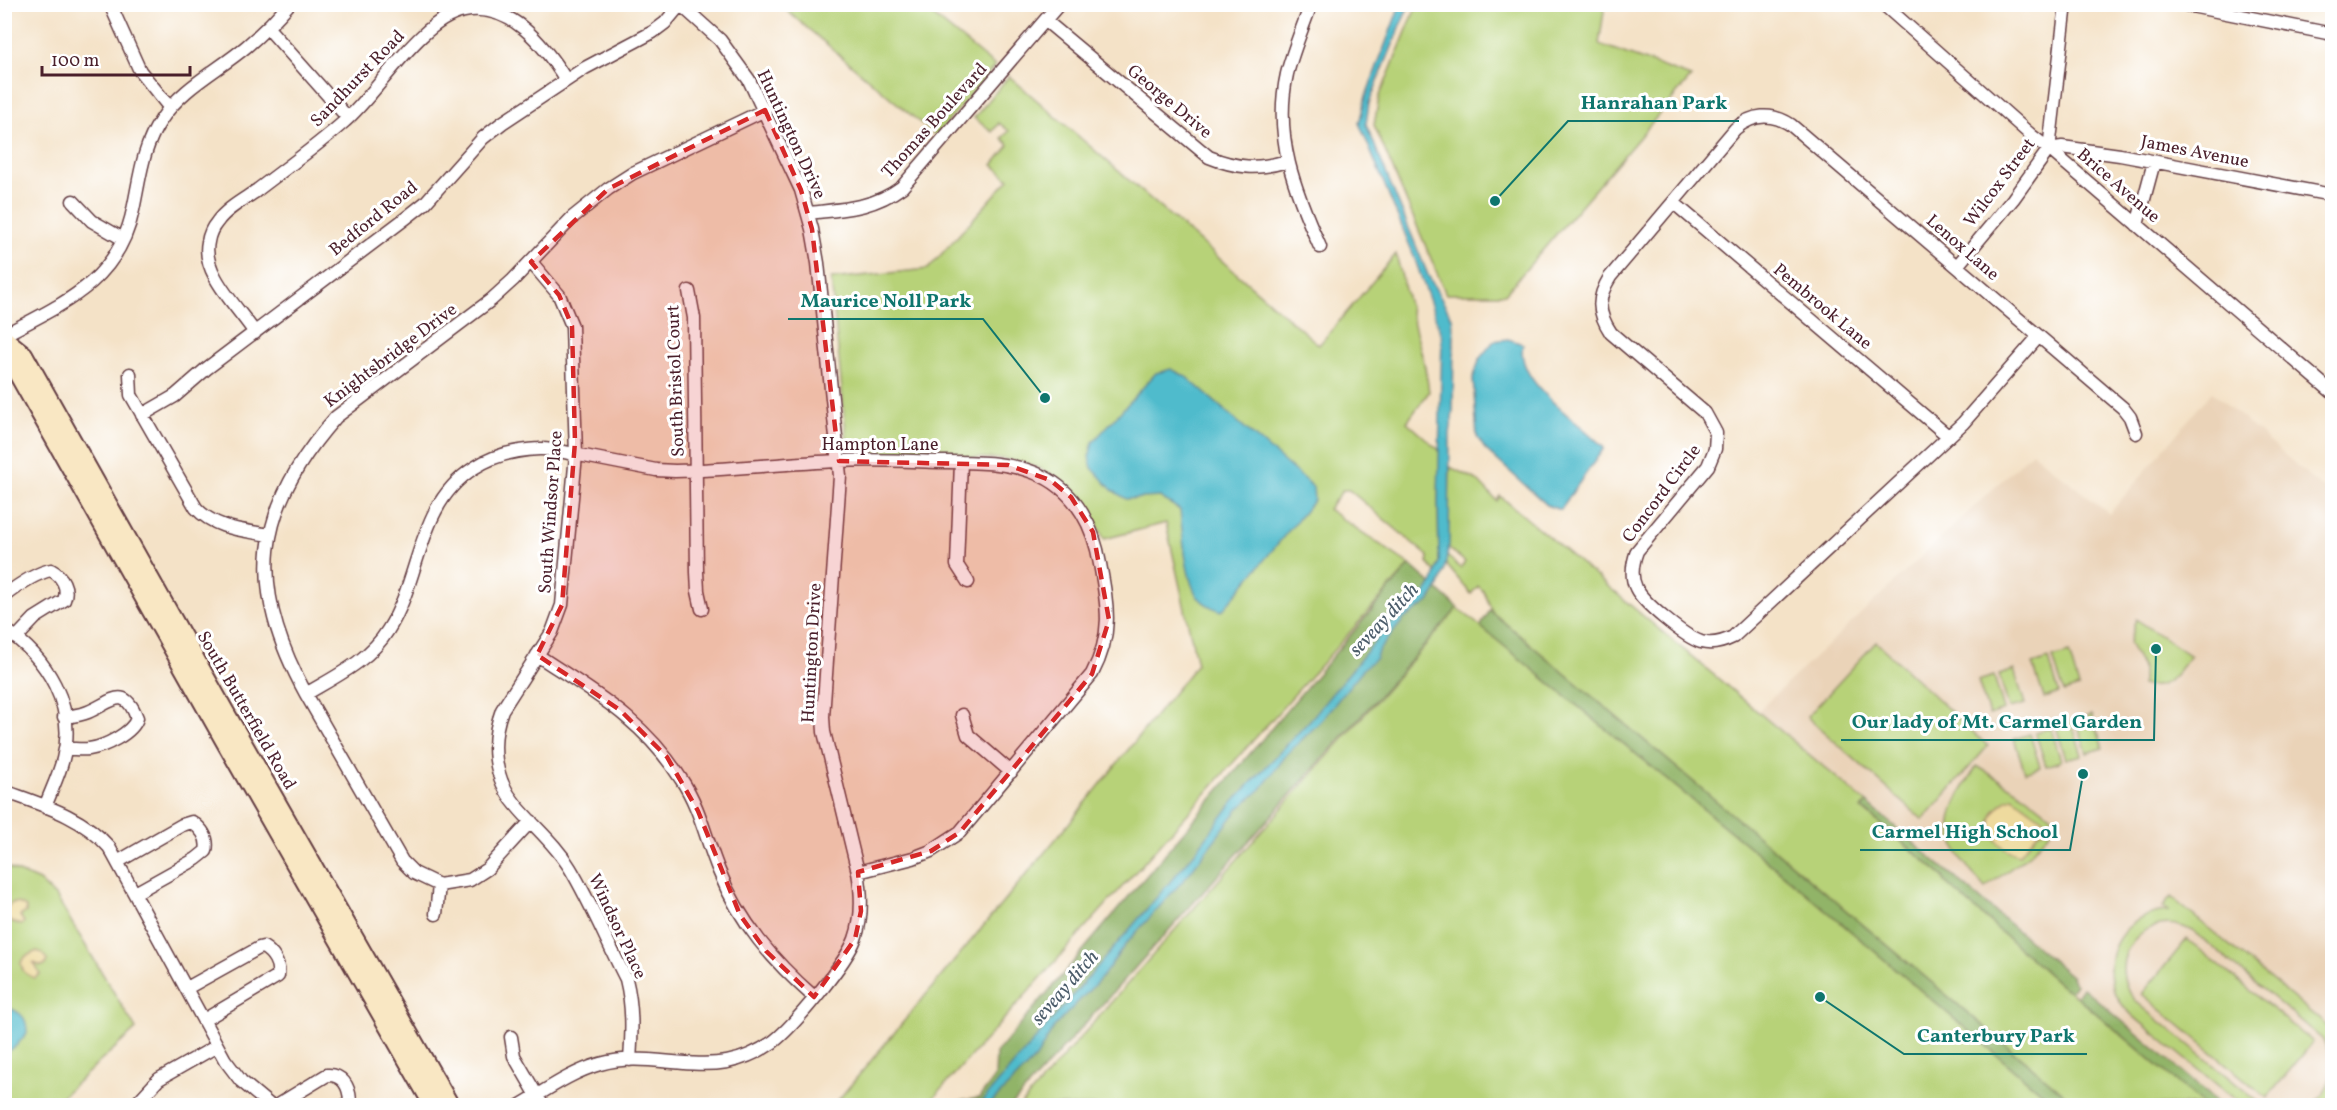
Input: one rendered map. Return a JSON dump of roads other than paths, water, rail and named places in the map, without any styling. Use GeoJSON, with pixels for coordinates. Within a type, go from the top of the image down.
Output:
{"type":"FeatureCollection","features":[{"type":"Feature","properties":{"kind":"main road","name":"South Butterfield Road"},"geometry":{"type":"LineString","coordinates":[[4,336],[24,354],[451,1106]]}},
{"type":"Feature","properties":{"kind":"main road","name":"South Butterfield Road"},"geometry":{"type":"LineString","coordinates":[[4,342],[10,361],[232,756],[433,1106]]}},
{"type":"Feature","properties":{"kind":"street"},"geometry":{"type":"LineString","coordinates":[[110,4],[140,71],[170,108]]}},
{"type":"Feature","properties":{"kind":"street"},"geometry":{"type":"LineString","coordinates":[[4,336],[86,289],[111,262],[133,212],[140,168],[152,134],[170,108],[190,89],[267,28],[289,4]]}},
{"type":"Feature","properties":{"kind":"street","name":"Thomas Boulevard"},"geometry":{"type":"LineString","coordinates":[[808,213],[866,206],[880,201],[902,187],[1059,4]]}},
{"type":"Feature","properties":{"kind":"street"},"geometry":{"type":"LineString","coordinates":[[1311,4],[1294,48],[1283,97],[1283,140],[1297,196],[1320,247]]}},
{"type":"Feature","properties":{"kind":"street","name":"Brice Avenue"},"geometry":{"type":"LineString","coordinates":[[1883,4],[2032,136],[2049,148],[2332,392]]}},
{"type":"Feature","properties":{"kind":"street","name":"Wilcox Street"},"geometry":{"type":"LineString","coordinates":[[1957,266],[2013,199],[2049,148],[2066,4]]}},
{"type":"Feature","properties":{"kind":"street"},"geometry":{"type":"LineString","coordinates":[[2181,4],[2332,34]]}},
{"type":"Feature","properties":{"kind":"street","name":"Bedford Road"},"geometry":{"type":"LineString","coordinates":[[142,416],[175,396],[206,369],[406,218],[425,202],[483,138],[502,123],[608,54],[653,32],[680,5]]}},
{"type":"Feature","properties":{"kind":"street","name":"Huntington Drive"},"geometry":{"type":"LineString","coordinates":[[519,1106],[540,1100],[583,1070],[600,1064],[630,1060],[714,1063],[742,1058],[760,1050],[780,1035],[839,967],[855,939],[861,911],[858,872],[824,732],[823,717],[839,501],[839,461],[818,263],[801,190],[749,80],[732,53],[706,26],[680,5]]}},
{"type":"Feature","properties":{"kind":"street","name":"Sandhurst Road"},"geometry":{"type":"LineString","coordinates":[[255,333],[211,270],[206,251],[211,232],[223,215],[315,147],[348,118],[424,33],[442,19],[464,11],[492,12],[505,16],[543,46],[566,80]]}},
{"type":"Feature","properties":{"kind":"street","name":"George Drive"},"geometry":{"type":"LineString","coordinates":[[1046,21],[1209,157],[1227,165],[1253,168],[1287,161]]}},
{"type":"Feature","properties":{"kind":"street"},"geometry":{"type":"LineString","coordinates":[[267,28],[348,118]]}},
{"type":"Feature","properties":{"kind":"street","name":"Knightsbridge Drive"},"geometry":{"type":"LineString","coordinates":[[439,885],[414,873],[402,861],[306,694],[289,660],[271,606],[266,565],[269,535],[283,494],[320,435],[336,417],[472,315],[531,262],[573,217],[608,189],[633,173],[765,110]]}},
{"type":"Feature","properties":{"kind":"street","name":"Lenox Lane"},"geometry":{"type":"LineString","coordinates":[[1748,120],[1763,115],[1772,116],[1791,125],[2123,408],[2130,417],[2136,433]]}},
{"type":"Feature","properties":{"kind":"street","name":"Concord Circle"},"geometry":{"type":"LineString","coordinates":[[1748,120],[1735,129],[1610,277],[1602,290],[1600,300],[1604,322],[1611,333],[1705,413],[1716,433],[1715,450],[1707,466],[1646,538],[1635,558],[1633,567],[1635,586],[1645,599],[1690,637],[1700,642],[1718,643],[1733,637],[1963,423],[2039,336]]}},
{"type":"Feature","properties":{"kind":"street","name":"James Avenue"},"geometry":{"type":"LineString","coordinates":[[2049,148],[2062,147],[2154,162],[2332,195]]}},
{"type":"Feature","properties":{"kind":"street"},"geometry":{"type":"LineString","coordinates":[[2137,225],[2154,162]]}},
{"type":"Feature","properties":{"kind":"street"},"geometry":{"type":"LineString","coordinates":[[73,201],[92,221],[123,239]]}},
{"type":"Feature","properties":{"kind":"street","name":"Pembrook Lane"},"geometry":{"type":"LineString","coordinates":[[1674,203],[1948,436]]}},
{"type":"Feature","properties":{"kind":"street","name":"South Windsor Place"},"geometry":{"type":"LineString","coordinates":[[531,262],[559,295],[572,326],[576,454],[561,605],[552,632],[502,710],[494,739],[496,762],[502,782],[511,800],[531,821]]}},
{"type":"Feature","properties":{"kind":"street","name":"South Bristol Court"},"geometry":{"type":"LineString","coordinates":[[689,291],[694,318],[697,572],[702,609]]}},
{"type":"Feature","properties":{"kind":"street"},"geometry":{"type":"LineString","coordinates":[[130,374],[131,395],[189,498],[203,515],[226,527],[269,535]]}},
{"type":"Feature","properties":{"kind":"street","name":"Hampton Lane"},"geometry":{"type":"LineString","coordinates":[[306,694],[358,663],[388,631],[401,606],[431,516],[453,484],[484,462],[512,452],[541,449],[656,470],[696,471],[839,461],[961,462],[1018,467],[1050,480],[1071,497],[1093,532],[1108,605],[1106,640],[1101,658],[1092,674],[960,831],[943,845],[913,858],[858,872]]}},
{"type":"Feature","properties":{"kind":"street"},"geometry":{"type":"LineString","coordinates":[[961,462],[957,566],[968,582]]}},
{"type":"Feature","properties":{"kind":"street"},"geometry":{"type":"LineString","coordinates":[[4,596],[28,580],[51,570],[66,588],[64,600],[35,618],[17,637]]}},
{"type":"Feature","properties":{"kind":"street"},"geometry":{"type":"LineString","coordinates":[[4,629],[26,645],[48,672],[61,700],[65,748],[45,807]]}},
{"type":"Feature","properties":{"kind":"street"},"geometry":{"type":"LineString","coordinates":[[537,655],[620,710],[667,757],[696,807],[718,869],[740,915],[766,951],[814,997]]}},
{"type":"Feature","properties":{"kind":"street"},"geometry":{"type":"LineString","coordinates":[[64,717],[89,712],[121,697],[132,706],[137,718],[132,728],[103,745],[87,749],[65,748]]}},
{"type":"Feature","properties":{"kind":"street"},"geometry":{"type":"LineString","coordinates":[[962,715],[968,735],[1011,772]]}},
{"type":"Feature","properties":{"kind":"street"},"geometry":{"type":"LineString","coordinates":[[4,791],[86,825],[101,837],[118,861],[217,1046],[241,1081],[271,1106]]}},
{"type":"Feature","properties":{"kind":"street"},"geometry":{"type":"LineString","coordinates":[[436,914],[439,885],[459,884],[480,874],[531,821]]}},
{"type":"Feature","properties":{"kind":"street","name":"Windsor Place"},"geometry":{"type":"LineString","coordinates":[[531,821],[561,854],[571,870],[626,979],[631,998],[630,1060]]}},
{"type":"Feature","properties":{"kind":"street"},"geometry":{"type":"LineString","coordinates":[[118,861],[182,825],[192,822],[199,826],[207,839],[206,851],[196,859],[135,893]]}},
{"type":"Feature","properties":{"kind":"street"},"geometry":{"type":"LineString","coordinates":[[187,988],[259,948],[263,947],[269,951],[275,960],[278,976],[204,1020]]}},
{"type":"Feature","properties":{"kind":"street"},"geometry":{"type":"LineString","coordinates":[[511,1037],[514,1056],[540,1100]]}},
{"type":"Feature","properties":{"kind":"street"},"geometry":{"type":"LineString","coordinates":[[134,1106],[159,1078],[217,1046]]}},
{"type":"Feature","properties":{"kind":"street"},"geometry":{"type":"LineString","coordinates":[[276,1106],[327,1075],[334,1075],[340,1077],[347,1086],[350,1100],[345,1106]]}},
{"type":"Feature","properties":{"kind":"water"},"geometry":{"type":"Polygon","coordinates":[[[1400,5],[1409,5],[1369,103],[1366,124],[1428,275],[1452,318],[1454,335],[1453,411],[1450,434],[1449,545],[1439,586],[1429,602],[1404,619],[1378,651],[1376,658],[1364,668],[1321,721],[1287,754],[1261,789],[1239,808],[1187,876],[1125,945],[1103,976],[1054,1027],[1036,1058],[989,1105],[979,1105],[1193,855],[1232,803],[1311,719],[1387,627],[1425,594],[1433,582],[1439,562],[1438,500],[1442,336],[1412,251],[1359,123],[1366,96],[1400,5]]]}},
{"type":"Feature","properties":{"kind":"water"},"geometry":{"type":"Polygon","coordinates":[[[1508,339],[1523,344],[1523,359],[1528,373],[1538,387],[1604,448],[1560,510],[1547,505],[1485,449],[1477,437],[1473,378],[1480,358],[1494,341],[1508,339]]]}},
{"type":"Feature","properties":{"kind":"water"},"geometry":{"type":"Polygon","coordinates":[[[1171,369],[1185,376],[1313,487],[1314,500],[1222,611],[1203,602],[1194,590],[1185,555],[1180,510],[1160,497],[1126,499],[1112,490],[1092,468],[1089,457],[1093,442],[1156,373],[1171,369]]]}},
{"type":"Feature","properties":{"kind":"water"},"geometry":{"type":"Polygon","coordinates":[[[12,1009],[24,1018],[27,1033],[5,1054],[5,1010],[12,1009]]]}},
{"type":"Feature","properties":{"kind":"place","name":"Hanrahan Park"},"geometry":{"type":"Point","coordinates":[1495,201]}},
{"type":"Feature","properties":{"kind":"place","name":"Maurice Noll Park"},"geometry":{"type":"Point","coordinates":[1045,398]}},
{"type":"Feature","properties":{"kind":"place","name":"Our lady of Mt. Carmel Garden"},"geometry":{"type":"Point","coordinates":[2156,649]}},
{"type":"Feature","properties":{"kind":"place","name":"Carmel High School"},"geometry":{"type":"Point","coordinates":[2083,774]}},
{"type":"Feature","properties":{"kind":"place","name":"Canterbury Park"},"geometry":{"type":"Point","coordinates":[1820,997]}},
{"type":"Feature","properties":{"kind":"water label","name":"seveay ditch"},"geometry":{"type":"Point","coordinates":[1383,619]}},
{"type":"Feature","properties":{"kind":"water label","name":"seveay ditch"},"geometry":{"type":"Point","coordinates":[1064,987]}}]}
